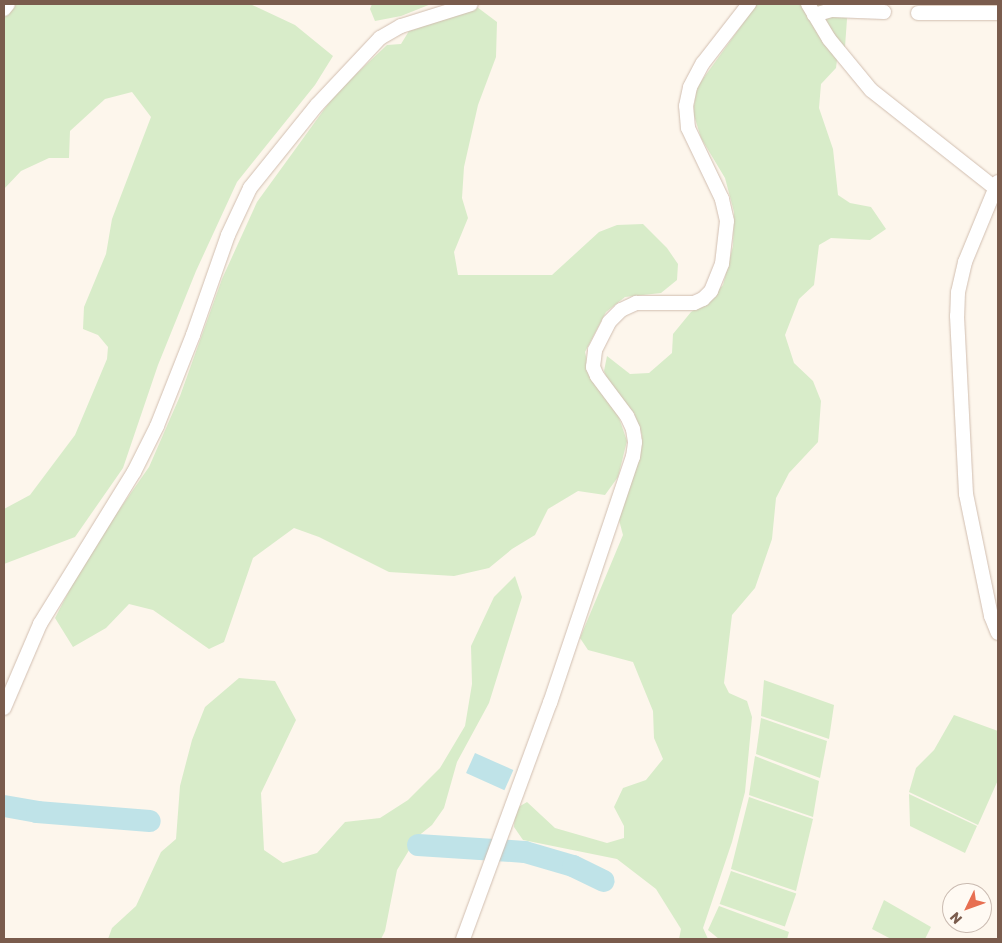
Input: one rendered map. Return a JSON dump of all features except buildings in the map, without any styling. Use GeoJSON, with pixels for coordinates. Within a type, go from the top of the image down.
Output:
{"type":"FeatureCollection","features":[{"type":"Feature","properties":{"kind":"street"},"geometry":{"type":"LineString","coordinates":[[4,9],[8,4]]}},
{"type":"Feature","properties":{"kind":"street"},"geometry":{"type":"LineString","coordinates":[[4,708],[40,624],[134,472],[157,426],[193,335],[228,235],[250,188],[317,105],[380,38],[400,26],[471,4]]}},
{"type":"Feature","properties":{"kind":"street"},"geometry":{"type":"LineString","coordinates":[[463,939],[556,685],[633,458],[635,442],[632,428],[627,416],[597,376],[593,367],[595,350],[609,322],[621,310],[636,303],[694,303],[703,299],[711,291],[722,264],[727,221],[722,199],[688,128],[686,106],[690,87],[703,63],[749,4]]}},
{"type":"Feature","properties":{"kind":"street"},"geometry":{"type":"LineString","coordinates":[[811,10],[884,12]]}},
{"type":"Feature","properties":{"kind":"street"},"geometry":{"type":"LineString","coordinates":[[811,10],[829,39],[871,90],[997,185],[965,262],[958,292],[957,316],[966,494],[989,606],[998,633]]}},
{"type":"Feature","properties":{"kind":"street"},"geometry":{"type":"LineString","coordinates":[[918,13],[998,13]]}},
{"type":"Feature","properties":{"kind":"green space"},"geometry":{"type":"Polygon","coordinates":[[[13,4],[250,4],[295,25],[333,56],[315,85],[237,182],[196,271],[158,365],[123,468],[75,537],[4,564],[4,509],[30,495],[75,435],[107,359],[108,347],[98,335],[83,329],[84,307],[106,254],[112,219],[151,117],[132,92],[105,99],[70,131],[69,158],[49,158],[21,171],[4,189],[4,13],[13,4]]]}},
{"type":"Feature","properties":{"kind":"green space"},"geometry":{"type":"Polygon","coordinates":[[[372,4],[431,4],[401,16],[375,21],[370,9],[372,4]]]}},
{"type":"Feature","properties":{"kind":"green space"},"geometry":{"type":"Polygon","coordinates":[[[757,4],[804,4],[837,60],[836,68],[821,84],[819,108],[833,149],[838,195],[850,203],[871,207],[886,229],[870,240],[831,238],[819,245],[814,285],[799,299],[785,335],[794,363],[813,381],[821,401],[818,442],[789,473],[776,498],[772,539],[755,588],[732,615],[724,683],[729,693],[747,701],[752,717],[745,792],[732,842],[703,928],[708,939],[679,939],[681,929],[656,889],[617,859],[523,840],[514,827],[515,809],[527,802],[555,828],[607,843],[624,838],[624,826],[614,807],[623,788],[646,780],[663,759],[654,738],[653,711],[633,662],[588,650],[580,638],[623,535],[619,520],[633,476],[642,435],[634,413],[610,386],[604,371],[607,356],[630,374],[649,373],[672,353],[673,334],[691,312],[706,302],[723,285],[733,246],[734,212],[725,178],[701,138],[693,112],[697,87],[757,4]]]}},
{"type":"Feature","properties":{"kind":"green space"},"geometry":{"type":"Polygon","coordinates":[[[810,4],[844,4],[847,19],[845,47],[843,48],[810,4]]]}},
{"type":"Feature","properties":{"kind":"green space"},"geometry":{"type":"Polygon","coordinates":[[[477,7],[497,22],[496,57],[478,105],[464,167],[462,198],[468,218],[454,252],[458,275],[552,275],[599,232],[617,225],[643,224],[667,248],[678,264],[677,280],[661,293],[625,297],[606,312],[585,352],[590,375],[617,412],[627,441],[618,477],[605,495],[578,491],[548,509],[535,535],[512,549],[489,568],[454,576],[389,572],[319,537],[294,528],[253,558],[224,642],[209,649],[153,610],[129,604],[106,628],[73,647],[55,618],[87,556],[149,467],[180,396],[222,279],[257,202],[336,93],[387,45],[401,44],[409,31],[477,7]]]}},
{"type":"Feature","properties":{"kind":"green space"},"geometry":{"type":"Polygon","coordinates":[[[515,576],[522,597],[489,703],[457,762],[444,808],[432,825],[417,837],[397,870],[385,931],[381,939],[108,939],[112,928],[136,906],[161,852],[176,839],[180,786],[192,740],[205,707],[239,678],[275,681],[296,720],[261,793],[264,850],[283,863],[317,853],[345,822],[380,818],[408,800],[440,768],[465,726],[472,684],[471,646],[494,597],[515,576]]]}},
{"type":"Feature","properties":{"kind":"green space"},"geometry":{"type":"Polygon","coordinates":[[[764,680],[834,705],[829,739],[761,716],[764,680]]]}},
{"type":"Feature","properties":{"kind":"green space"},"geometry":{"type":"Polygon","coordinates":[[[954,715],[998,731],[998,780],[978,825],[909,792],[916,768],[934,750],[954,715]]]}},
{"type":"Feature","properties":{"kind":"green space"},"geometry":{"type":"Polygon","coordinates":[[[761,718],[827,741],[820,778],[756,754],[761,718]]]}},
{"type":"Feature","properties":{"kind":"green space"},"geometry":{"type":"Polygon","coordinates":[[[755,756],[819,781],[813,817],[749,795],[755,756]]]}},
{"type":"Feature","properties":{"kind":"green space"},"geometry":{"type":"Polygon","coordinates":[[[909,794],[977,826],[965,853],[910,826],[909,794]]]}},
{"type":"Feature","properties":{"kind":"green space"},"geometry":{"type":"Polygon","coordinates":[[[749,797],[813,819],[796,891],[731,869],[749,797]]]}},
{"type":"Feature","properties":{"kind":"green space"},"geometry":{"type":"Polygon","coordinates":[[[731,871],[796,893],[785,927],[720,904],[731,871]]]}},
{"type":"Feature","properties":{"kind":"green space"},"geometry":{"type":"Polygon","coordinates":[[[884,900],[931,927],[925,939],[891,939],[872,929],[884,900]]]}},
{"type":"Feature","properties":{"kind":"green space"},"geometry":{"type":"Polygon","coordinates":[[[719,906],[789,932],[787,939],[719,939],[708,930],[719,906]]]}},
{"type":"Feature","properties":{"kind":"water"},"geometry":{"type":"Polygon","coordinates":[[[475,753],[513,770],[504,790],[466,773],[475,753]]]}},
{"type":"Feature","properties":{"kind":"waterway"},"geometry":{"type":"LineString","coordinates":[[4,806],[37,812],[150,821]]}},
{"type":"Feature","properties":{"kind":"waterway"},"geometry":{"type":"LineString","coordinates":[[418,845],[525,852],[573,866],[604,881]]}}]}
